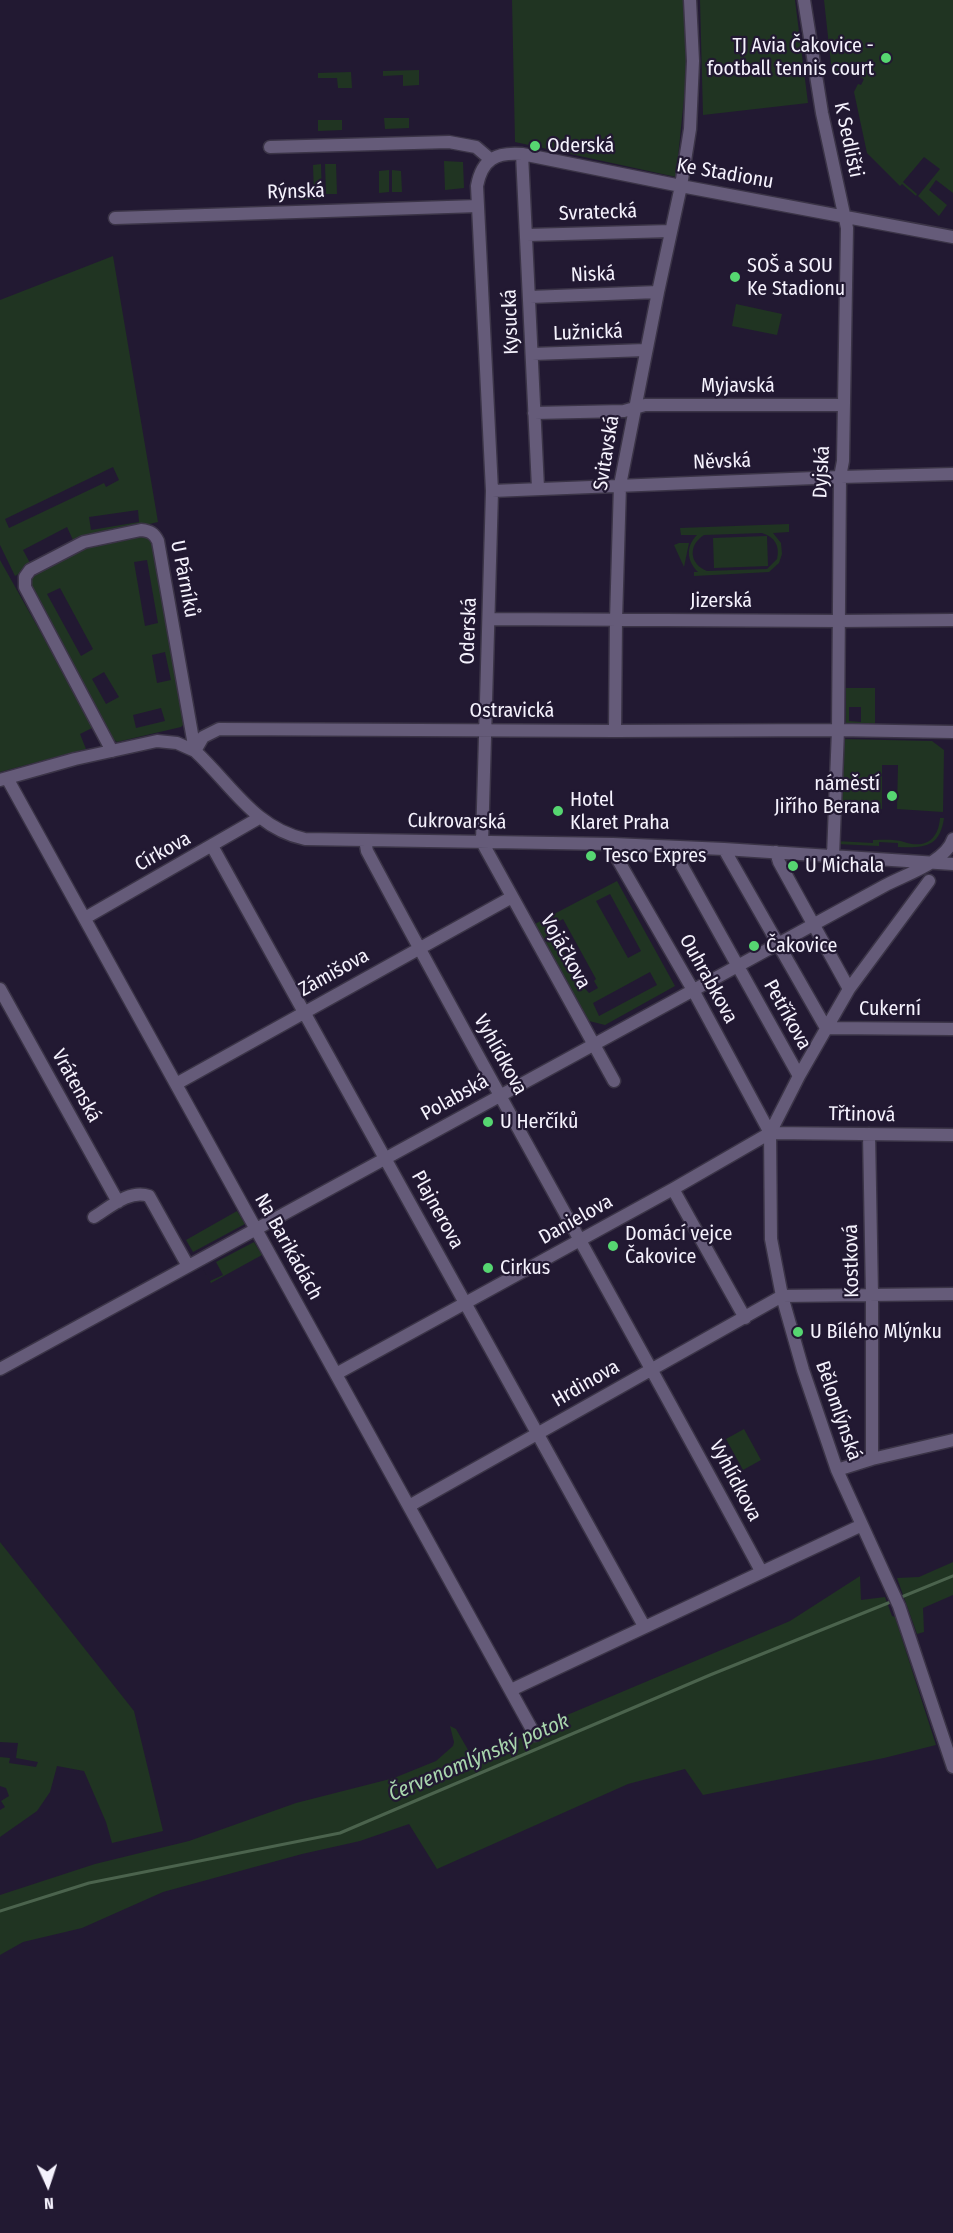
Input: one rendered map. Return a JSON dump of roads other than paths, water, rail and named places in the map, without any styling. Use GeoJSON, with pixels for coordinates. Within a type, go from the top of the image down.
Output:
{"type":"FeatureCollection","features":[{"type":"Feature","properties":{"kind":"street","name":"Svitavská"},"geometry":{"type":"LineString","coordinates":[[615,731],[620,485],[681,186],[690,129],[693,61],[690,0]]}},
{"type":"Feature","properties":{"kind":"street","name":"K Sedlišti"},"geometry":{"type":"LineString","coordinates":[[804,0],[822,113],[845,216]]}},
{"type":"Feature","properties":{"kind":"street"},"geometry":{"type":"LineString","coordinates":[[270,147],[449,141],[476,147],[490,159],[478,177],[478,206]]}},
{"type":"Feature","properties":{"kind":"street","name":"Ke Stadionu"},"geometry":{"type":"LineString","coordinates":[[490,159],[512,153],[522,154],[953,237]]}},
{"type":"Feature","properties":{"kind":"street","name":"Kysucká"},"geometry":{"type":"LineString","coordinates":[[522,154],[538,488]]}},
{"type":"Feature","properties":{"kind":"street","name":"Rýnská"},"geometry":{"type":"LineString","coordinates":[[115,218],[478,206]]}},
{"type":"Feature","properties":{"kind":"street","name":"Oderská"},"geometry":{"type":"LineString","coordinates":[[478,206],[492,491],[482,842]]}},
{"type":"Feature","properties":{"kind":"street","name":"Dyjská"},"geometry":{"type":"LineString","coordinates":[[838,730],[840,477],[843,461],[847,228],[845,216]]}},
{"type":"Feature","properties":{"kind":"street","name":"Svratecká"},"geometry":{"type":"LineString","coordinates":[[527,235],[671,231]]}},
{"type":"Feature","properties":{"kind":"street","name":"Niská"},"geometry":{"type":"LineString","coordinates":[[530,297],[658,292]]}},
{"type":"Feature","properties":{"kind":"street","name":"Lužnická"},"geometry":{"type":"LineString","coordinates":[[532,354],[646,350]]}},
{"type":"Feature","properties":{"kind":"street","name":"Myjavská"},"geometry":{"type":"LineString","coordinates":[[534,413],[624,411],[645,405],[843,405]]}},
{"type":"Feature","properties":{"kind":"street","name":"Něvská"},"geometry":{"type":"LineString","coordinates":[[492,491],[953,474]]}},
{"type":"Feature","properties":{"kind":"street","name":"U Párníků"},"geometry":{"type":"LineString","coordinates":[[112,750],[24,587],[25,577],[30,570],[84,542],[141,530],[154,534],[158,541],[195,751]]}},
{"type":"Feature","properties":{"kind":"street","name":"Jizerská"},"geometry":{"type":"LineString","coordinates":[[489,618],[953,620]]}},
{"type":"Feature","properties":{"kind":"street","name":"Ostravická"},"geometry":{"type":"LineString","coordinates":[[195,751],[203,737],[219,729],[838,730]]}},
{"type":"Feature","properties":{"kind":"street"},"geometry":{"type":"LineString","coordinates":[[833,856],[838,730],[953,732]]}},
{"type":"Feature","properties":{"kind":"street","name":"Cukrovarská"},"geometry":{"type":"LineString","coordinates":[[4,779],[112,750],[167,741],[187,746],[195,751],[259,818],[295,836],[316,839],[612,844],[953,864]]}},
{"type":"Feature","properties":{"kind":"street","name":"Na Barikádách"},"geometry":{"type":"LineString","coordinates":[[4,779],[85,918],[535,1734]]}},
{"type":"Feature","properties":{"kind":"street","name":"Církova"},"geometry":{"type":"LineString","coordinates":[[85,918],[259,818]]}},
{"type":"Feature","properties":{"kind":"street"},"geometry":{"type":"LineString","coordinates":[[930,862],[947,850],[953,839]]}},
{"type":"Feature","properties":{"kind":"street","name":"Vyhlídkova"},"geometry":{"type":"LineString","coordinates":[[365,840],[368,851],[419,949],[652,1369],[761,1571]]}},
{"type":"Feature","properties":{"kind":"street","name":"Vojáčkova"},"geometry":{"type":"LineString","coordinates":[[482,842],[614,1081]]}},
{"type":"Feature","properties":{"kind":"street","name":"Ouhrabkova"},"geometry":{"type":"LineString","coordinates":[[612,844],[614,853],[693,990],[770,1133]]}},
{"type":"Feature","properties":{"kind":"street","name":"Plajnerova"},"geometry":{"type":"LineString","coordinates":[[212,846],[644,1626]]}},
{"type":"Feature","properties":{"kind":"street","name":"Petříkova"},"geometry":{"type":"LineString","coordinates":[[674,847],[676,855],[799,1076]]}},
{"type":"Feature","properties":{"kind":"street"},"geometry":{"type":"LineString","coordinates":[[724,849],[826,1028]]}},
{"type":"Feature","properties":{"kind":"street"},"geometry":{"type":"LineString","coordinates":[[776,852],[779,862],[849,989]]}},
{"type":"Feature","properties":{"kind":"street","name":"Polabská"},"geometry":{"type":"LineString","coordinates":[[0,1369],[930,862]]}},
{"type":"Feature","properties":{"kind":"street","name":"Bělomlýnská"},"geometry":{"type":"LineString","coordinates":[[929,881],[849,989],[799,1076],[770,1133],[771,1239],[782,1296],[803,1370],[837,1470],[899,1606],[953,1767]]}},
{"type":"Feature","properties":{"kind":"street","name":"Zámišova"},"geometry":{"type":"LineString","coordinates":[[176,1084],[512,897]]}},
{"type":"Feature","properties":{"kind":"street","name":"Vrátenská"},"geometry":{"type":"LineString","coordinates":[[0,989],[118,1202]]}},
{"type":"Feature","properties":{"kind":"street","name":"Cukerní"},"geometry":{"type":"LineString","coordinates":[[826,1028],[953,1029]]}},
{"type":"Feature","properties":{"kind":"street","name":"Třtinová"},"geometry":{"type":"LineString","coordinates":[[770,1133],[953,1136]]}},
{"type":"Feature","properties":{"kind":"street","name":"Danielova"},"geometry":{"type":"LineString","coordinates":[[336,1374],[673,1189],[770,1133]]}},
{"type":"Feature","properties":{"kind":"street","name":"Kostková"},"geometry":{"type":"LineString","coordinates":[[868,1134],[872,1295],[872,1459]]}},
{"type":"Feature","properties":{"kind":"street"},"geometry":{"type":"LineString","coordinates":[[673,1189],[745,1318]]}},
{"type":"Feature","properties":{"kind":"street"},"geometry":{"type":"LineString","coordinates":[[94,1217],[118,1202],[141,1193],[149,1196],[188,1266]]}},
{"type":"Feature","properties":{"kind":"street"},"geometry":{"type":"LineString","coordinates":[[782,1296],[953,1294]]}},
{"type":"Feature","properties":{"kind":"street","name":"Hrdinova"},"geometry":{"type":"LineString","coordinates":[[409,1506],[782,1296]]}},
{"type":"Feature","properties":{"kind":"street"},"geometry":{"type":"LineString","coordinates":[[837,1470],[872,1459],[953,1440]]}},
{"type":"Feature","properties":{"kind":"street"},"geometry":{"type":"LineString","coordinates":[[510,1690],[862,1525]]}},
{"type":"Feature","properties":{"kind":"waterway","name":"Červenomlýnský potok"},"geometry":{"type":"LineString","coordinates":[[899,1598],[953,1576]]}},
{"type":"Feature","properties":{"kind":"waterway","name":"Červenomlýnský potok"},"geometry":{"type":"LineString","coordinates":[[0,1911],[89,1883],[340,1833],[710,1675],[893,1601]]}},
{"type":"Feature","properties":{"kind":"place","name":"TJ Avia Čakovice - football tennis court"},"geometry":{"type":"Point","coordinates":[886,58]}},
{"type":"Feature","properties":{"kind":"place","name":"Oderská"},"geometry":{"type":"Point","coordinates":[535,146]}},
{"type":"Feature","properties":{"kind":"place","name":"SOŠ a SOU Ke Stadionu"},"geometry":{"type":"Point","coordinates":[735,277]}},
{"type":"Feature","properties":{"kind":"place","name":"náměstí Jiřího Berana"},"geometry":{"type":"Point","coordinates":[892,796]}},
{"type":"Feature","properties":{"kind":"place","name":"Hotel Klaret Praha"},"geometry":{"type":"Point","coordinates":[558,811]}},
{"type":"Feature","properties":{"kind":"place","name":"Tesco Expres"},"geometry":{"type":"Point","coordinates":[591,856]}},
{"type":"Feature","properties":{"kind":"place","name":"U Michala"},"geometry":{"type":"Point","coordinates":[793,866]}},
{"type":"Feature","properties":{"kind":"place","name":"Čakovice"},"geometry":{"type":"Point","coordinates":[754,946]}},
{"type":"Feature","properties":{"kind":"place","name":"U Herčíků"},"geometry":{"type":"Point","coordinates":[488,1122]}},
{"type":"Feature","properties":{"kind":"place","name":"Domácí vejce Čakovice"},"geometry":{"type":"Point","coordinates":[613,1246]}},
{"type":"Feature","properties":{"kind":"place","name":"Cirkus"},"geometry":{"type":"Point","coordinates":[488,1268]}},
{"type":"Feature","properties":{"kind":"place","name":"U Bílého Mlýnku"},"geometry":{"type":"Point","coordinates":[798,1332]}}]}
